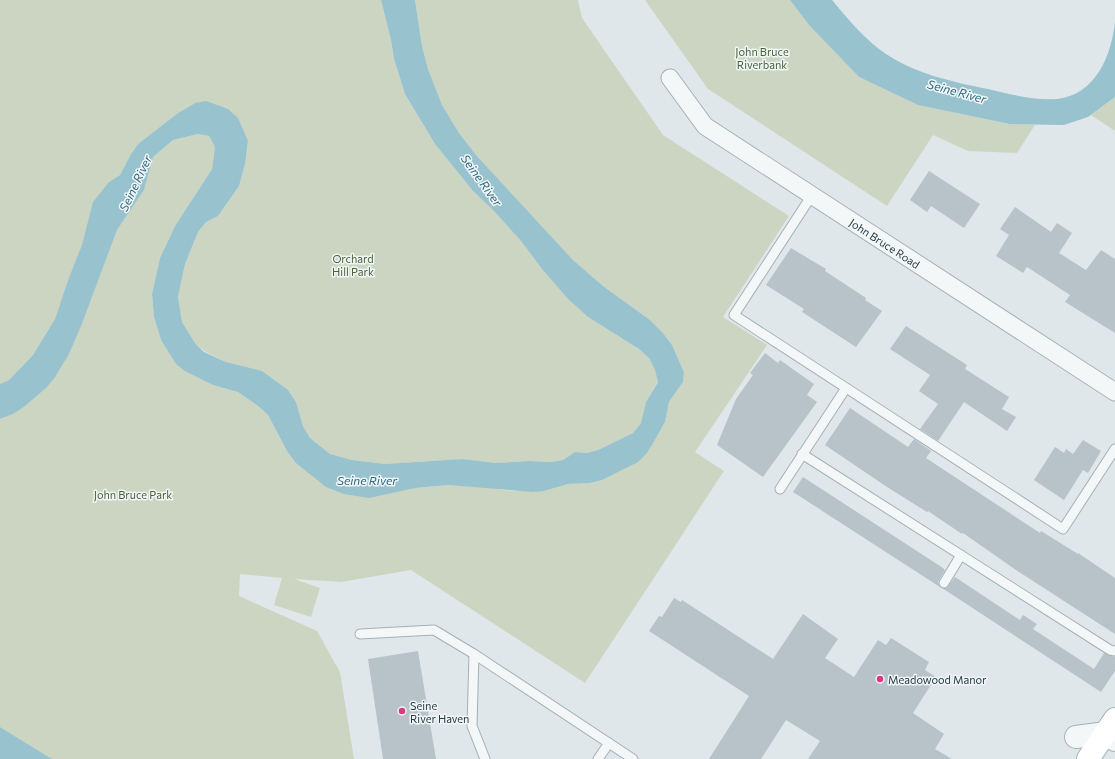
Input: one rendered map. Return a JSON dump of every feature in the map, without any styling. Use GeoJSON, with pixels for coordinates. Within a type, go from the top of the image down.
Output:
{"type":"FeatureCollection","features":[{"type":"Feature","properties":{"kind":"main road"},"geometry":{"type":"LineString","coordinates":[[1096,756],[1112,731]]}},
{"type":"Feature","properties":{"kind":"street","name":"John Bruce Road"},"geometry":{"type":"LineString","coordinates":[[670,78],[705,126],[1115,392]]}},
{"type":"Feature","properties":{"kind":"lane"},"geometry":{"type":"LineString","coordinates":[[812,195],[734,315],[1063,529],[1115,449]]}},
{"type":"Feature","properties":{"kind":"lane"},"geometry":{"type":"LineString","coordinates":[[780,489],[846,388]]}},
{"type":"Feature","properties":{"kind":"lane"},"geometry":{"type":"LineString","coordinates":[[802,454],[1110,650],[1115,651]]}},
{"type":"Feature","properties":{"kind":"lane"},"geometry":{"type":"LineString","coordinates":[[944,583],[961,555]]}},
{"type":"Feature","properties":{"kind":"lane"},"geometry":{"type":"LineString","coordinates":[[360,634],[434,630],[474,654],[633,759]]}},
{"type":"Feature","properties":{"kind":"lane"},"geometry":{"type":"LineString","coordinates":[[474,654],[472,726],[484,759]]}},
{"type":"Feature","properties":{"kind":"lane"},"geometry":{"type":"LineString","coordinates":[[598,759],[609,743]]}},
{"type":"Feature","properties":{"kind":"green space","name":"Orchard Hill Park"},"geometry":{"type":"Polygon","coordinates":[[[0,0],[381,0],[394,59],[405,94],[435,144],[473,191],[492,209],[521,241],[542,269],[568,299],[588,317],[639,349],[649,358],[655,370],[658,381],[646,402],[641,423],[633,433],[598,450],[586,453],[575,452],[563,460],[551,462],[529,461],[496,463],[462,459],[385,464],[352,460],[330,454],[310,438],[303,426],[296,402],[288,390],[262,372],[226,362],[204,351],[195,343],[182,322],[178,297],[185,264],[198,232],[206,222],[218,216],[239,186],[245,164],[248,141],[195,103],[178,113],[138,144],[120,175],[109,182],[68,280],[55,319],[33,355],[9,380],[0,384],[0,0]]]}},
{"type":"Feature","properties":{"kind":"green space","name":"John Bruce Park"},"geometry":{"type":"Polygon","coordinates":[[[415,0],[578,0],[582,18],[663,135],[789,216],[723,317],[767,345],[695,452],[724,471],[585,683],[411,570],[341,582],[294,579],[320,588],[311,617],[274,605],[282,578],[240,574],[239,596],[317,631],[340,672],[354,759],[52,759],[0,727],[0,419],[13,414],[69,354],[117,230],[144,190],[153,157],[173,140],[198,134],[209,136],[215,147],[212,169],[175,226],[160,258],[152,294],[154,317],[161,340],[176,364],[213,385],[238,392],[258,406],[268,415],[287,451],[415,488],[449,485],[478,486],[511,491],[544,491],[568,484],[590,483],[602,480],[614,472],[657,436],[665,422],[669,402],[683,382],[684,372],[672,345],[650,320],[603,286],[573,260],[476,155],[459,133],[442,105],[428,69],[422,46],[415,0]]]}},
{"type":"Feature","properties":{"kind":"green space","name":"John Bruce Riverbank"},"geometry":{"type":"Polygon","coordinates":[[[645,0],[790,0],[809,25],[859,77],[918,105],[1008,124],[1035,125],[1017,153],[968,151],[933,135],[887,206],[708,89],[645,0]]]}},
{"type":"Feature","properties":{"kind":"green space"},"geometry":{"type":"Polygon","coordinates":[[[1115,97],[1115,131],[1091,115],[1115,97]]]}},
{"type":"Feature","properties":{"kind":"water","name":"Seine River"},"geometry":{"type":"Polygon","coordinates":[[[381,0],[415,0],[422,46],[428,69],[442,105],[459,133],[476,155],[573,260],[603,286],[650,320],[672,345],[684,372],[683,382],[669,402],[665,422],[647,453],[638,462],[602,480],[590,483],[568,484],[544,491],[533,492],[449,485],[415,488],[369,498],[344,494],[326,487],[296,463],[287,451],[268,415],[258,406],[238,392],[213,385],[185,371],[176,364],[161,340],[154,317],[152,294],[160,258],[175,226],[212,169],[215,147],[209,136],[198,134],[173,140],[153,157],[144,190],[117,230],[69,354],[47,387],[25,406],[13,414],[0,419],[0,384],[9,380],[33,355],[55,319],[82,245],[93,202],[109,182],[120,175],[138,144],[178,113],[195,103],[206,101],[228,109],[238,118],[248,141],[245,164],[239,186],[218,216],[206,222],[198,232],[185,264],[178,297],[182,322],[195,343],[204,352],[226,362],[262,371],[288,390],[296,402],[303,426],[310,438],[330,454],[352,460],[385,464],[462,459],[496,463],[529,461],[551,462],[563,460],[575,452],[586,453],[598,450],[633,433],[641,423],[646,402],[658,382],[655,370],[649,358],[639,349],[588,317],[568,299],[542,269],[521,241],[492,209],[473,191],[435,144],[405,94],[394,59],[381,0]]]}},
{"type":"Feature","properties":{"kind":"water","name":"Seine River"},"geometry":{"type":"Polygon","coordinates":[[[790,0],[832,0],[857,29],[878,48],[898,61],[922,72],[1022,97],[1040,99],[1057,99],[1071,96],[1082,90],[1092,81],[1100,71],[1106,59],[1115,21],[1115,97],[1088,117],[1064,125],[1009,124],[918,105],[859,77],[809,25],[790,0]]]}},
{"type":"Feature","properties":{"kind":"water"},"geometry":{"type":"Polygon","coordinates":[[[0,727],[52,759],[0,759],[0,727]]]}},
{"type":"Feature","properties":{"kind":"building"},"geometry":{"type":"Polygon","coordinates":[[[929,171],[980,204],[964,228],[931,206],[927,212],[910,200],[929,171]]]}},
{"type":"Feature","properties":{"kind":"building"},"geometry":{"type":"Polygon","coordinates":[[[1015,207],[1051,232],[1057,223],[1072,233],[1059,253],[1086,270],[1101,250],[1115,259],[1115,333],[1065,302],[1070,295],[1027,267],[1023,273],[996,256],[1009,235],[1000,229],[1015,207]]]}},
{"type":"Feature","properties":{"kind":"building"},"geometry":{"type":"Polygon","coordinates":[[[791,248],[826,269],[825,271],[866,298],[865,300],[882,311],[856,347],[802,312],[804,309],[766,285],[791,248]]]}},
{"type":"Feature","properties":{"kind":"building"},"geometry":{"type":"Polygon","coordinates":[[[906,326],[967,365],[965,369],[1009,397],[1002,409],[1016,417],[1007,431],[964,402],[938,441],[920,429],[938,404],[919,391],[930,375],[890,349],[906,326]]]}},
{"type":"Feature","properties":{"kind":"building"},"geometry":{"type":"Polygon","coordinates":[[[765,353],[778,363],[780,360],[814,384],[807,395],[817,402],[763,477],[717,445],[736,399],[753,375],[750,373],[765,353]]]}},
{"type":"Feature","properties":{"kind":"building"},"geometry":{"type":"Polygon","coordinates":[[[850,408],[908,447],[914,439],[931,451],[926,458],[1040,533],[1041,531],[1078,553],[1115,578],[1115,634],[1016,570],[963,533],[962,534],[928,511],[927,512],[887,487],[825,445],[850,408]]]}},
{"type":"Feature","properties":{"kind":"building"},"geometry":{"type":"Polygon","coordinates":[[[1083,440],[1101,451],[1088,473],[1083,470],[1064,500],[1034,480],[1055,447],[1064,453],[1066,449],[1073,454],[1083,440]]]}},
{"type":"Feature","properties":{"kind":"building"},"geometry":{"type":"Polygon","coordinates":[[[803,477],[943,568],[945,570],[938,582],[940,587],[793,492],[803,477]]]}},
{"type":"Feature","properties":{"kind":"building"},"geometry":{"type":"Polygon","coordinates":[[[955,577],[1020,620],[1023,615],[1037,624],[1033,629],[1094,669],[1104,653],[1115,657],[1115,671],[1101,692],[942,588],[947,588],[955,577]]]}},
{"type":"Feature","properties":{"kind":"building","name":"Meadowood Manor"},"geometry":{"type":"Polygon","coordinates":[[[674,598],[681,602],[682,600],[773,659],[803,614],[838,639],[825,658],[854,677],[878,640],[886,645],[891,638],[929,662],[925,670],[936,677],[913,713],[944,734],[935,749],[952,759],[808,759],[820,741],[786,720],[761,759],[709,759],[749,696],[649,631],[659,616],[662,617],[674,598]]]}},
{"type":"Feature","properties":{"kind":"building","name":"Seine River Haven"},"geometry":{"type":"Polygon","coordinates":[[[418,651],[436,759],[383,759],[368,659],[418,651]]]}},
{"type":"Feature","properties":{"kind":"place","name":"Meadowood Manor"},"geometry":{"type":"Point","coordinates":[880,679]}},
{"type":"Feature","properties":{"kind":"place","name":"Seine River Haven"},"geometry":{"type":"Point","coordinates":[402,711]}}]}
